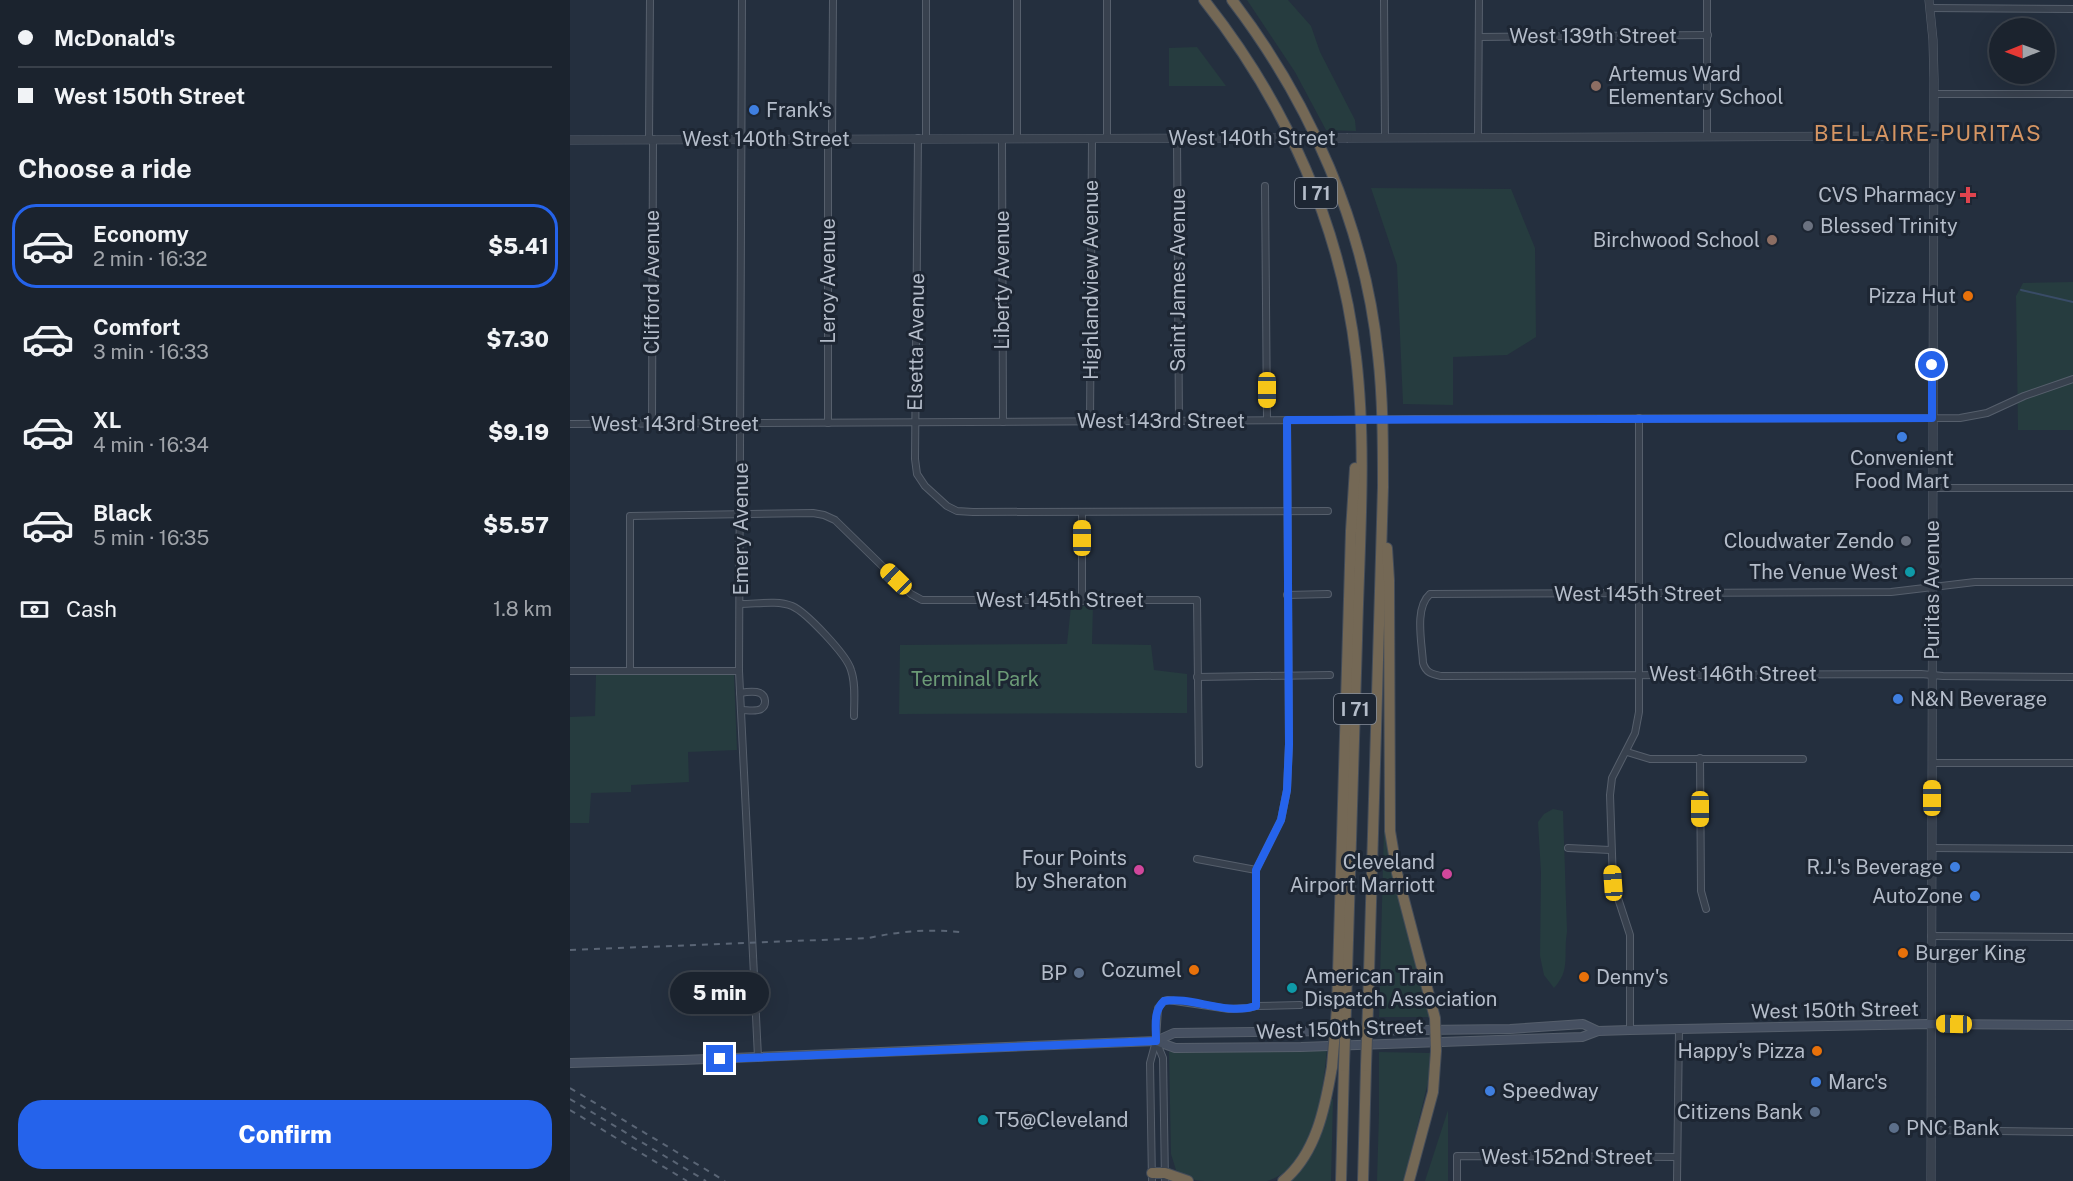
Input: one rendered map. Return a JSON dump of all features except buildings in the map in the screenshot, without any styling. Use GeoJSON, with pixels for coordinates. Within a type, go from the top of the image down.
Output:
{"type":"FeatureCollection","features":[{"type":"Feature","properties":{"kind":"highway","name":"I 71"},"geometry":{"type":"LineString","coordinates":[[1204,0],[1236,42],[1266,88],[1288,130],[1316,193],[1345,291],[1356,356],[1360,411],[1351,531],[1342,1008]]}},
{"type":"Feature","properties":{"kind":"highway","name":"I 71"},"geometry":{"type":"LineString","coordinates":[[1232,0],[1261,40],[1298,100],[1320,146],[1345,208],[1366,284],[1378,353],[1382,410],[1383,488],[1363,1181]]}},
{"type":"Feature","properties":{"kind":"highway"},"geometry":{"type":"LineString","coordinates":[[1383,488],[1389,580],[1390,831],[1397,873],[1436,1018],[1433,1092],[1409,1181]]}},
{"type":"Feature","properties":{"kind":"highway"},"geometry":{"type":"LineString","coordinates":[[1341,1181],[1344,1066],[1342,1008]]}},
{"type":"Feature","properties":{"kind":"highway"},"geometry":{"type":"LineString","coordinates":[[1283,1181],[1300,1164],[1308,1150],[1324,1104],[1342,1008]]}},
{"type":"Feature","properties":{"kind":"highway"},"geometry":{"type":"LineString","coordinates":[[1152,1177],[1188,1181]]}},
{"type":"Feature","properties":{"kind":"main road","name":"West 150th Street"},"geometry":{"type":"LineString","coordinates":[[570,1063],[758,1058],[1156,1041],[1174,1033],[1510,1029],[1582,1024],[1598,1031]]}},
{"type":"Feature","properties":{"kind":"main road","name":"West 150th Street"},"geometry":{"type":"LineString","coordinates":[[1156,1041],[1174,1048],[1301,1047],[1582,1037],[1598,1031],[1630,1030],[1930,1024],[2073,1025]]}},
{"type":"Feature","properties":{"kind":"street","name":"Clifford Avenue"},"geometry":{"type":"LineString","coordinates":[[650,0],[652,424]]}},
{"type":"Feature","properties":{"kind":"street","name":"Emery Avenue"},"geometry":{"type":"LineString","coordinates":[[742,0],[739,671],[758,1058]]}},
{"type":"Feature","properties":{"kind":"street","name":"Leroy Avenue"},"geometry":{"type":"LineString","coordinates":[[828,423],[833,0]]}},
{"type":"Feature","properties":{"kind":"street","name":"Elsetta Avenue"},"geometry":{"type":"LineString","coordinates":[[927,0],[915,423],[917,474],[925,486],[947,506],[957,511],[973,512],[1328,511]]}},
{"type":"Feature","properties":{"kind":"street"},"geometry":{"type":"LineString","coordinates":[[1017,0],[1017,139]]}},
{"type":"Feature","properties":{"kind":"street"},"geometry":{"type":"LineString","coordinates":[[1107,0],[1107,138]]}},
{"type":"Feature","properties":{"kind":"street"},"geometry":{"type":"LineString","coordinates":[[1384,0],[1385,137]]}},
{"type":"Feature","properties":{"kind":"street"},"geometry":{"type":"LineString","coordinates":[[1478,137],[1479,0]]}},
{"type":"Feature","properties":{"kind":"street"},"geometry":{"type":"LineString","coordinates":[[1707,0],[1707,137]]}},
{"type":"Feature","properties":{"kind":"street"},"geometry":{"type":"LineString","coordinates":[[1929,4],[2073,9]]}},
{"type":"Feature","properties":{"kind":"street","name":"Puritas Avenue"},"geometry":{"type":"LineString","coordinates":[[1929,4],[1933,40],[1934,94],[1930,1181]]}},
{"type":"Feature","properties":{"kind":"street","name":"West 139th Street"},"geometry":{"type":"LineString","coordinates":[[1479,36],[1708,35]]}},
{"type":"Feature","properties":{"kind":"street"},"geometry":{"type":"LineString","coordinates":[[1934,94],[2073,94]]}},
{"type":"Feature","properties":{"kind":"street","name":"West 140th Street"},"geometry":{"type":"LineString","coordinates":[[570,140],[1934,136]]}},
{"type":"Feature","properties":{"kind":"street","name":"Highlandview Avenue"},"geometry":{"type":"LineString","coordinates":[[1090,422],[1092,138]]}},
{"type":"Feature","properties":{"kind":"street","name":"Liberty Avenue"},"geometry":{"type":"LineString","coordinates":[[1002,139],[1003,422]]}},
{"type":"Feature","properties":{"kind":"street","name":"Saint James Avenue"},"geometry":{"type":"LineString","coordinates":[[1177,139],[1179,422]]}},
{"type":"Feature","properties":{"kind":"street"},"geometry":{"type":"LineString","coordinates":[[1265,186],[1267,420]]}},
{"type":"Feature","properties":{"kind":"street","name":"West 143rd Street"},"geometry":{"type":"LineString","coordinates":[[570,424],[1179,422],[1639,417],[1960,418],[1976,416],[2024,396],[2073,380]]}},
{"type":"Feature","properties":{"kind":"street"},"geometry":{"type":"LineString","coordinates":[[1630,1030],[1630,936],[1613,883],[1610,850],[1610,795],[1612,778],[1635,733],[1639,712],[1639,417]]}},
{"type":"Feature","properties":{"kind":"street"},"geometry":{"type":"LineString","coordinates":[[1256,1006],[1256,870],[1281,820],[1287,790],[1287,420]]}},
{"type":"Feature","properties":{"kind":"street"},"geometry":{"type":"LineString","coordinates":[[1933,488],[2073,488]]}},
{"type":"Feature","properties":{"kind":"street","name":"West 145th Street"},"geometry":{"type":"LineString","coordinates":[[740,514],[813,513],[835,520],[911,594],[922,600],[1197,600],[1197,677]]}},
{"type":"Feature","properties":{"kind":"street"},"geometry":{"type":"LineString","coordinates":[[1082,513],[1082,601]]}},
{"type":"Feature","properties":{"kind":"street"},"geometry":{"type":"LineString","coordinates":[[630,670],[630,516],[740,514]]}},
{"type":"Feature","properties":{"kind":"street","name":"West 145th Street"},"geometry":{"type":"LineString","coordinates":[[1422,639],[1421,614],[1425,599],[1430,594],[1891,592],[1975,582],[2073,582]]}},
{"type":"Feature","properties":{"kind":"street"},"geometry":{"type":"LineString","coordinates":[[1287,595],[1328,594]]}},
{"type":"Feature","properties":{"kind":"street"},"geometry":{"type":"LineString","coordinates":[[741,604],[777,603],[791,606],[802,612],[842,652],[851,669],[854,716]]}},
{"type":"Feature","properties":{"kind":"street","name":"West 146th Street"},"geometry":{"type":"LineString","coordinates":[[1422,639],[1425,669],[1442,676],[1921,674],[2073,677]]}},
{"type":"Feature","properties":{"kind":"street"},"geometry":{"type":"LineString","coordinates":[[570,671],[739,671]]}},
{"type":"Feature","properties":{"kind":"street"},"geometry":{"type":"LineString","coordinates":[[1199,764],[1197,677],[1330,675]]}},
{"type":"Feature","properties":{"kind":"street"},"geometry":{"type":"LineString","coordinates":[[741,693],[759,693],[765,701],[763,707],[758,710],[741,710]]}},
{"type":"Feature","properties":{"kind":"street"},"geometry":{"type":"LineString","coordinates":[[1627,752],[1650,759],[1803,759]]}},
{"type":"Feature","properties":{"kind":"street"},"geometry":{"type":"LineString","coordinates":[[1700,758],[1701,891],[1706,909]]}},
{"type":"Feature","properties":{"kind":"street"},"geometry":{"type":"LineString","coordinates":[[1933,763],[2073,763]]}},
{"type":"Feature","properties":{"kind":"street"},"geometry":{"type":"LineString","coordinates":[[1932,848],[2073,849]]}},
{"type":"Feature","properties":{"kind":"street"},"geometry":{"type":"LineString","coordinates":[[1568,849],[1610,850]]}},
{"type":"Feature","properties":{"kind":"street"},"geometry":{"type":"LineString","coordinates":[[1197,859],[1256,870]]}},
{"type":"Feature","properties":{"kind":"street"},"geometry":{"type":"LineString","coordinates":[[1931,936],[2073,936]]}},
{"type":"Feature","properties":{"kind":"street","name":"West 150th Street"},"geometry":{"type":"LineString","coordinates":[[1156,1041],[1156,1014],[1164,1001],[1229,1009],[1300,1005]]}},
{"type":"Feature","properties":{"kind":"street"},"geometry":{"type":"LineString","coordinates":[[1677,1181],[1679,1029]]}},
{"type":"Feature","properties":{"kind":"street"},"geometry":{"type":"LineString","coordinates":[[1152,1177],[1150,1063],[1156,1041]]}},
{"type":"Feature","properties":{"kind":"street"},"geometry":{"type":"LineString","coordinates":[[1156,1041],[1163,1058],[1165,1177]]}},
{"type":"Feature","properties":{"kind":"street"},"geometry":{"type":"LineString","coordinates":[[1930,1130],[2073,1132]]}},
{"type":"Feature","properties":{"kind":"street","name":"West 152nd Street"},"geometry":{"type":"LineString","coordinates":[[1457,1181],[1457,1156],[1677,1157]]}},
{"type":"Feature","properties":{"kind":"green space"},"geometry":{"type":"Polygon","coordinates":[[[1247,0],[1288,0],[1311,26],[1320,52],[1355,120],[1356,131],[1326,130],[1295,72],[1247,0]]]}},
{"type":"Feature","properties":{"kind":"green space"},"geometry":{"type":"Polygon","coordinates":[[[1197,47],[1226,86],[1169,86],[1169,48],[1197,47]]]}},
{"type":"Feature","properties":{"kind":"green space"},"geometry":{"type":"Polygon","coordinates":[[[1371,188],[1511,189],[1535,248],[1536,337],[1507,355],[1453,357],[1453,405],[1403,404],[1397,265],[1371,188]]]}},
{"type":"Feature","properties":{"kind":"green space"},"geometry":{"type":"Polygon","coordinates":[[[2073,282],[2073,430],[2018,430],[2016,296],[2023,283],[2073,282]]]}},
{"type":"Feature","properties":{"kind":"green space","name":"Terminal Park"},"geometry":{"type":"Polygon","coordinates":[[[1071,606],[1093,606],[1092,644],[1151,645],[1154,670],[1187,674],[1187,713],[899,714],[900,645],[1067,644],[1071,606]]]}},
{"type":"Feature","properties":{"kind":"green space"},"geometry":{"type":"Polygon","coordinates":[[[596,675],[734,675],[737,750],[688,752],[689,782],[631,785],[631,792],[591,793],[589,823],[570,823],[570,717],[595,716],[596,675]]]}},
{"type":"Feature","properties":{"kind":"green space"},"geometry":{"type":"Polygon","coordinates":[[[1553,809],[1563,811],[1567,932],[1565,968],[1554,988],[1544,975],[1540,956],[1541,873],[1538,822],[1544,814],[1553,809]]]}},
{"type":"Feature","properties":{"kind":"green space"},"geometry":{"type":"Polygon","coordinates":[[[1384,828],[1387,828],[1430,1017],[1379,1017],[1384,828]]]}},
{"type":"Feature","properties":{"kind":"green space"},"geometry":{"type":"Polygon","coordinates":[[[1327,1049],[1323,1085],[1314,1125],[1296,1160],[1283,1173],[1267,1181],[1204,1181],[1195,1180],[1176,1170],[1171,1154],[1169,1052],[1327,1049]]]}},
{"type":"Feature","properties":{"kind":"green space"},"geometry":{"type":"Polygon","coordinates":[[[1379,1052],[1430,1053],[1429,1078],[1404,1181],[1377,1181],[1379,1052]]]}},
{"type":"Feature","properties":{"kind":"green space"},"geometry":{"type":"Polygon","coordinates":[[[1329,1098],[1333,1099],[1331,1181],[1289,1181],[1304,1167],[1315,1145],[1329,1098]]]}},
{"type":"Feature","properties":{"kind":"green space"},"geometry":{"type":"Polygon","coordinates":[[[1448,1110],[1448,1181],[1425,1181],[1448,1110]]]}},
{"type":"Feature","properties":{"kind":"waterway"},"geometry":{"type":"LineString","coordinates":[[2021,290],[2073,302]]}},
{"type":"Feature","properties":{"kind":"railway"},"geometry":{"type":"LineString","coordinates":[[570,950],[869,938],[914,931],[960,932]]}},
{"type":"Feature","properties":{"kind":"railway"},"geometry":{"type":"LineString","coordinates":[[570,1088],[725,1181]]}},
{"type":"Feature","properties":{"kind":"railway"},"geometry":{"type":"LineString","coordinates":[[570,1099],[706,1181]]}},
{"type":"Feature","properties":{"kind":"railway"},"geometry":{"type":"LineString","coordinates":[[570,1110],[687,1181]]}},
{"type":"Feature","properties":{"kind":"place","name":"Artemus Ward Elementary School"},"geometry":{"type":"Point","coordinates":[1596,86]}},
{"type":"Feature","properties":{"kind":"place","name":"Frank's"},"geometry":{"type":"Point","coordinates":[754,110]}},
{"type":"Feature","properties":{"kind":"place","name":"CVS Pharmacy"},"geometry":{"type":"Point","coordinates":[1968,195]}},
{"type":"Feature","properties":{"kind":"place","name":"Blessed Trinity"},"geometry":{"type":"Point","coordinates":[1808,226]}},
{"type":"Feature","properties":{"kind":"place","name":"Birchwood School"},"geometry":{"type":"Point","coordinates":[1772,240]}},
{"type":"Feature","properties":{"kind":"place","name":"Pizza Hut"},"geometry":{"type":"Point","coordinates":[1968,296]}},
{"type":"Feature","properties":{"kind":"place","name":"Convenient Food Mart"},"geometry":{"type":"Point","coordinates":[1902,437]}},
{"type":"Feature","properties":{"kind":"place","name":"Cloudwater Zendo"},"geometry":{"type":"Point","coordinates":[1906,541]}},
{"type":"Feature","properties":{"kind":"place","name":"The Venue West"},"geometry":{"type":"Point","coordinates":[1910,572]}},
{"type":"Feature","properties":{"kind":"place","name":"N&N Beverage"},"geometry":{"type":"Point","coordinates":[1898,699]}},
{"type":"Feature","properties":{"kind":"place","name":"R.J.'s Beverage"},"geometry":{"type":"Point","coordinates":[1955,867]}},
{"type":"Feature","properties":{"kind":"place","name":"Four Points by Sheraton"},"geometry":{"type":"Point","coordinates":[1139,870]}},
{"type":"Feature","properties":{"kind":"place","name":"Cleveland Airport Marriott"},"geometry":{"type":"Point","coordinates":[1447,874]}},
{"type":"Feature","properties":{"kind":"place","name":"AutoZone"},"geometry":{"type":"Point","coordinates":[1975,896]}},
{"type":"Feature","properties":{"kind":"place","name":"Burger King"},"geometry":{"type":"Point","coordinates":[1903,953]}},
{"type":"Feature","properties":{"kind":"place","name":"Cozumel"},"geometry":{"type":"Point","coordinates":[1194,970]}},
{"type":"Feature","properties":{"kind":"place","name":"BP"},"geometry":{"type":"Point","coordinates":[1079,973]}},
{"type":"Feature","properties":{"kind":"place","name":"Denny's"},"geometry":{"type":"Point","coordinates":[1584,977]}},
{"type":"Feature","properties":{"kind":"place","name":"American Train Dispatch Association"},"geometry":{"type":"Point","coordinates":[1292,988]}},
{"type":"Feature","properties":{"kind":"place","name":"Happy's Pizza"},"geometry":{"type":"Point","coordinates":[1817,1051]}},
{"type":"Feature","properties":{"kind":"place","name":"Marc's"},"geometry":{"type":"Point","coordinates":[1816,1082]}},
{"type":"Feature","properties":{"kind":"place","name":"Speedway"},"geometry":{"type":"Point","coordinates":[1490,1091]}},
{"type":"Feature","properties":{"kind":"place","name":"Citizens Bank"},"geometry":{"type":"Point","coordinates":[1815,1112]}},
{"type":"Feature","properties":{"kind":"place","name":"T5@Cleveland"},"geometry":{"type":"Point","coordinates":[983,1120]}},
{"type":"Feature","properties":{"kind":"place","name":"PNC Bank"},"geometry":{"type":"Point","coordinates":[1894,1128]}},
{"type":"Feature","properties":{"kind":"district","name":"BELLAIRE-PURITAS"},"geometry":{"type":"Point","coordinates":[1928,133]}},
{"type":"Feature","properties":{"kind":"route"},"geometry":{"type":"LineString","coordinates":[[720,1059],[964,1047],[1156,1041],[1156,1014],[1164,1001],[1229,1009],[1256,1006],[1256,870],[1281,820],[1287,790],[1289,744],[1287,420],[1639,417],[1932,418],[1932,365]]}}]}
